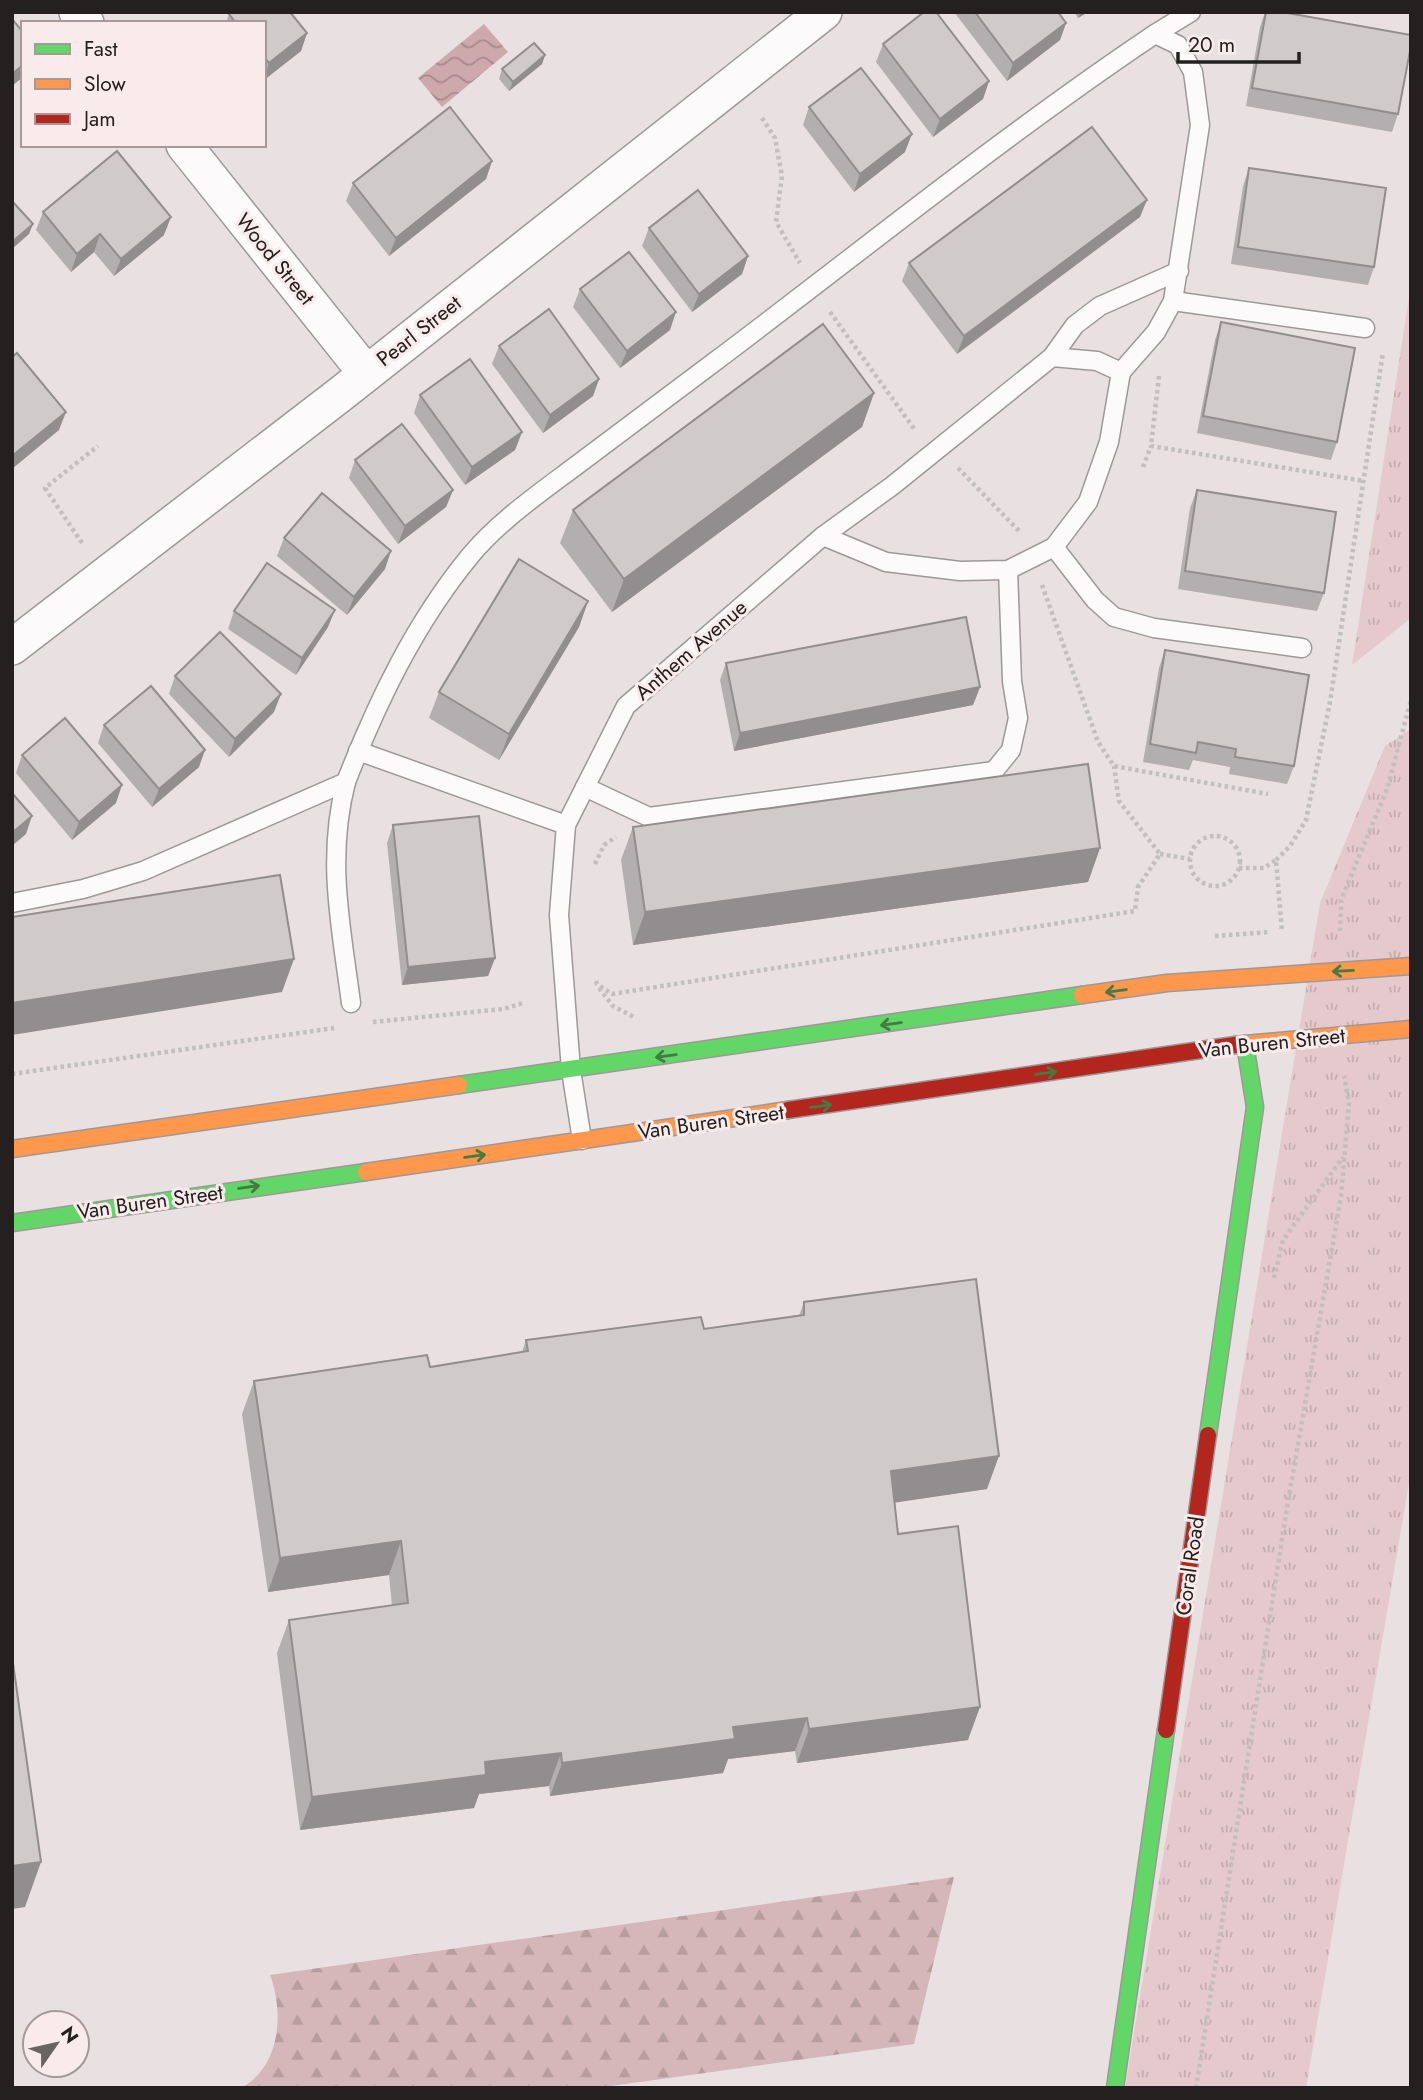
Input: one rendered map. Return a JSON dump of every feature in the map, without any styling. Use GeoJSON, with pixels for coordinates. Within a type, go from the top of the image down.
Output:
{"type":"FeatureCollection","features":[{"type":"Feature","properties":{"kind":"main road"},"geometry":{"type":"LineString","coordinates":[[12,1149],[1167,983],[1411,966]]}},
{"type":"Feature","properties":{"kind":"main road","name":"Van Buren Street"},"geometry":{"type":"LineString","coordinates":[[12,1223],[1245,1045],[1411,1029]]}},
{"type":"Feature","properties":{"kind":"main road","name":"Coral Road"},"geometry":{"type":"LineString","coordinates":[[1115,2088],[1255,1107],[1245,1045]]}},
{"type":"Feature","properties":{"kind":"street","name":"Pearl Street"},"geometry":{"type":"LineString","coordinates":[[12,648],[824,12]]}},
{"type":"Feature","properties":{"kind":"street","name":"Wood Street"},"geometry":{"type":"LineString","coordinates":[[186,147],[366,373]]}},
{"type":"Feature","properties":{"kind":"lane"},"geometry":{"type":"LineString","coordinates":[[351,1003],[335,880],[336,819],[346,782],[372,717],[421,623],[471,554],[530,500],[814,286],[935,190],[1155,34],[1191,12]]}},
{"type":"Feature","properties":{"kind":"lane"},"geometry":{"type":"LineString","coordinates":[[823,536],[886,562],[960,571],[1008,570],[1054,547],[1088,502],[1109,442],[1121,372],[1156,332],[1172,301],[1179,271],[1200,125],[1193,72],[1178,45],[1155,34]]}},
{"type":"Feature","properties":{"kind":"lane","name":"Anthem Avenue"},"geometry":{"type":"LineString","coordinates":[[582,1140],[571,1070],[559,915],[566,825],[626,706],[823,536],[939,448],[1052,357],[1075,324],[1100,306],[1179,271]]}},
{"type":"Feature","properties":{"kind":"lane"},"geometry":{"type":"LineString","coordinates":[[1172,301],[1364,328]]}},
{"type":"Feature","properties":{"kind":"lane"},"geometry":{"type":"LineString","coordinates":[[1052,357],[1097,361],[1121,372]]}},
{"type":"Feature","properties":{"kind":"lane"},"geometry":{"type":"LineString","coordinates":[[1054,547],[1095,600],[1114,617],[1154,628],[1302,648]]}},
{"type":"Feature","properties":{"kind":"lane"},"geometry":{"type":"LineString","coordinates":[[585,787],[649,817],[994,771],[1011,750],[1018,718],[1012,681],[1008,570]]}},
{"type":"Feature","properties":{"kind":"lane"},"geometry":{"type":"LineString","coordinates":[[358,751],[566,825]]}},
{"type":"Feature","properties":{"kind":"lane"},"geometry":{"type":"LineString","coordinates":[[12,903],[83,889],[143,871],[346,782]]}},
{"type":"Feature","properties":{"kind":"path"},"geometry":{"type":"LineString","coordinates":[[762,118],[775,138],[782,176],[776,222],[814,286],[915,430],[939,448],[1022,533],[1098,742],[1114,766],[1119,801],[1160,854],[1190,859]]}},
{"type":"Feature","properties":{"kind":"path"},"geometry":{"type":"LineString","coordinates":[[1143,467],[1150,446],[1159,373],[1172,349],[1156,332]]}},
{"type":"Feature","properties":{"kind":"path"},"geometry":{"type":"LineString","coordinates":[[1239,868],[1264,868],[1276,860],[1290,846],[1307,820],[1330,702],[1383,347]]}},
{"type":"Feature","properties":{"kind":"path"},"geometry":{"type":"LineString","coordinates":[[82,543],[45,488],[98,446]]}},
{"type":"Feature","properties":{"kind":"path"},"geometry":{"type":"LineString","coordinates":[[1150,446],[1364,481]]}},
{"type":"Feature","properties":{"kind":"path"},"geometry":{"type":"LineString","coordinates":[[1339,971],[1341,900],[1387,789],[1411,700]]}},
{"type":"Feature","properties":{"kind":"path"},"geometry":{"type":"LineString","coordinates":[[1114,766],[1268,794]]}},
{"type":"Feature","properties":{"kind":"path"},"geometry":{"type":"LineString","coordinates":[[594,871],[595,862],[604,845],[616,837]]}},
{"type":"Feature","properties":{"kind":"path"},"geometry":{"type":"LineString","coordinates":[[1219,837],[1227,839],[1238,852],[1239,868],[1230,881],[1214,886],[1200,881],[1194,875],[1190,859],[1196,844],[1203,839],[1219,837]]}},
{"type":"Feature","properties":{"kind":"path"},"geometry":{"type":"LineString","coordinates":[[596,973],[597,984],[612,994],[1135,911],[1138,887],[1160,854]]}},
{"type":"Feature","properties":{"kind":"path"},"geometry":{"type":"LineString","coordinates":[[1276,860],[1282,932]]}},
{"type":"Feature","properties":{"kind":"path"},"geometry":{"type":"LineString","coordinates":[[371,1022],[503,1010],[523,1003]]}},
{"type":"Feature","properties":{"kind":"path"},"geometry":{"type":"LineString","coordinates":[[12,1074],[344,1026]]}},
{"type":"Feature","properties":{"kind":"path"},"geometry":{"type":"LineString","coordinates":[[1196,2088],[1286,1514],[1341,1196],[1349,1103],[1342,1066],[1343,1035]]}},
{"type":"Feature","properties":{"kind":"green space"},"geometry":{"type":"Polygon","coordinates":[[[1411,285],[1411,618],[1352,665],[1411,285]]]}},
{"type":"Feature","properties":{"kind":"green space"},"geometry":{"type":"Polygon","coordinates":[[[1411,729],[1411,1471],[1306,2088],[1125,2088],[1320,903],[1385,746],[1411,729]]]}},
{"type":"Feature","properties":{"kind":"green space"},"geometry":{"type":"Polygon","coordinates":[[[954,1877],[914,2044],[597,2088],[241,2088],[264,2066],[276,2038],[277,2006],[270,1975],[954,1877]]]}},
{"type":"Feature","properties":{"kind":"water"},"geometry":{"type":"Polygon","coordinates":[[[484,24],[508,52],[442,107],[418,78],[484,24]]]}},
{"type":"Feature","properties":{"kind":"building"},"geometry":{"type":"Polygon","coordinates":[[[290,12],[307,33],[269,63],[266,59],[266,21],[234,21],[229,14],[290,12]]]}},
{"type":"Feature","properties":{"kind":"building"},"geometry":{"type":"Polygon","coordinates":[[[924,12],[936,12],[989,81],[940,119],[883,44],[924,12]]]}},
{"type":"Feature","properties":{"kind":"building"},"geometry":{"type":"Polygon","coordinates":[[[975,12],[1058,12],[1066,23],[1013,63],[975,12]]]}},
{"type":"Feature","properties":{"kind":"building"},"geometry":{"type":"Polygon","coordinates":[[[1266,12],[1282,12],[1411,35],[1398,114],[1252,88],[1266,12]]]}},
{"type":"Feature","properties":{"kind":"building"},"geometry":{"type":"Polygon","coordinates":[[[12,19],[21,30],[21,67],[12,74],[12,19]]]}},
{"type":"Feature","properties":{"kind":"building"},"geometry":{"type":"Polygon","coordinates":[[[534,43],[545,55],[513,82],[502,69],[534,43]]]}},
{"type":"Feature","properties":{"kind":"building"},"geometry":{"type":"Polygon","coordinates":[[[861,68],[912,134],[860,174],[809,107],[861,68]]]}},
{"type":"Feature","properties":{"kind":"building"},"geometry":{"type":"Polygon","coordinates":[[[450,107],[492,161],[396,238],[353,183],[450,107]]]}},
{"type":"Feature","properties":{"kind":"building"},"geometry":{"type":"Polygon","coordinates":[[[1092,127],[1147,200],[964,336],[909,263],[1092,127]]]}},
{"type":"Feature","properties":{"kind":"building"},"geometry":{"type":"Polygon","coordinates":[[[117,151],[171,217],[121,259],[100,234],[77,254],[43,212],[117,151]]]}},
{"type":"Feature","properties":{"kind":"building"},"geometry":{"type":"Polygon","coordinates":[[[1249,168],[1386,188],[1374,267],[1238,247],[1249,168]]]}},
{"type":"Feature","properties":{"kind":"building"},"geometry":{"type":"Polygon","coordinates":[[[698,190],[748,256],[699,294],[649,228],[698,190]]]}},
{"type":"Feature","properties":{"kind":"building"},"geometry":{"type":"Polygon","coordinates":[[[12,201],[33,224],[12,242],[12,201]]]}},
{"type":"Feature","properties":{"kind":"building"},"geometry":{"type":"Polygon","coordinates":[[[629,252],[676,312],[627,351],[580,289],[629,252]]]}},
{"type":"Feature","properties":{"kind":"building"},"geometry":{"type":"Polygon","coordinates":[[[549,309],[599,379],[550,415],[499,346],[549,309]]]}},
{"type":"Feature","properties":{"kind":"building"},"geometry":{"type":"Polygon","coordinates":[[[1221,322],[1355,348],[1337,442],[1203,416],[1221,322]]]}},
{"type":"Feature","properties":{"kind":"building"},"geometry":{"type":"Polygon","coordinates":[[[823,324],[874,393],[624,579],[573,510],[823,324]]]}},
{"type":"Feature","properties":{"kind":"building"},"geometry":{"type":"Polygon","coordinates":[[[17,353],[66,412],[12,456],[12,357],[17,353]]]}},
{"type":"Feature","properties":{"kind":"building"},"geometry":{"type":"Polygon","coordinates":[[[470,359],[522,432],[472,467],[420,395],[470,359]]]}},
{"type":"Feature","properties":{"kind":"building"},"geometry":{"type":"Polygon","coordinates":[[[402,424],[453,490],[405,526],[355,460],[402,424]]]}},
{"type":"Feature","properties":{"kind":"building"},"geometry":{"type":"Polygon","coordinates":[[[1197,490],[1336,512],[1324,593],[1185,571],[1197,490]]]}},
{"type":"Feature","properties":{"kind":"building"},"geometry":{"type":"Polygon","coordinates":[[[322,493],[391,551],[354,597],[284,538],[322,493]]]}},
{"type":"Feature","properties":{"kind":"building"},"geometry":{"type":"Polygon","coordinates":[[[519,559],[588,601],[509,734],[439,692],[519,559]]]}},
{"type":"Feature","properties":{"kind":"building"},"geometry":{"type":"Polygon","coordinates":[[[267,563],[335,610],[302,658],[234,611],[267,563]]]}},
{"type":"Feature","properties":{"kind":"building"},"geometry":{"type":"Polygon","coordinates":[[[966,617],[980,687],[740,733],[726,663],[966,617]]]}},
{"type":"Feature","properties":{"kind":"building"},"geometry":{"type":"Polygon","coordinates":[[[220,632],[281,694],[235,739],[175,676],[220,632]]]}},
{"type":"Feature","properties":{"kind":"building"},"geometry":{"type":"Polygon","coordinates":[[[1165,650],[1309,675],[1294,766],[1235,757],[1236,749],[1198,742],[1196,753],[1150,744],[1165,650]]]}},
{"type":"Feature","properties":{"kind":"building"},"geometry":{"type":"Polygon","coordinates":[[[151,686],[205,750],[159,789],[104,725],[151,686]]]}},
{"type":"Feature","properties":{"kind":"building"},"geometry":{"type":"Polygon","coordinates":[[[65,718],[122,785],[79,822],[22,755],[65,718]]]}},
{"type":"Feature","properties":{"kind":"building"},"geometry":{"type":"Polygon","coordinates":[[[1088,764],[1100,848],[645,912],[633,827],[1088,764]]]}},
{"type":"Feature","properties":{"kind":"building"},"geometry":{"type":"Polygon","coordinates":[[[12,793],[32,816],[12,833],[12,793]]]}},
{"type":"Feature","properties":{"kind":"building"},"geometry":{"type":"Polygon","coordinates":[[[479,816],[495,958],[408,967],[393,825],[479,816]]]}},
{"type":"Feature","properties":{"kind":"building"},"geometry":{"type":"Polygon","coordinates":[[[280,875],[294,959],[12,1003],[12,917],[280,875]]]}},
{"type":"Feature","properties":{"kind":"building"},"geometry":{"type":"Polygon","coordinates":[[[976,1279],[999,1456],[891,1471],[898,1534],[958,1526],[980,1707],[809,1729],[807,1718],[733,1727],[735,1739],[562,1763],[561,1753],[485,1762],[486,1775],[312,1797],[289,1620],[408,1603],[401,1541],[280,1558],[254,1381],[427,1355],[430,1367],[528,1351],[526,1340],[701,1317],[704,1329],[804,1315],[804,1302],[976,1279]]]}},
{"type":"Feature","properties":{"kind":"building"},"geometry":{"type":"Polygon","coordinates":[[[12,1656],[41,1862],[12,1866],[12,1656]]]}},
{"type":"Feature","properties":{"kind":"traffic: fast"},"geometry":{"type":"LineString","coordinates":[[459,1085],[1082,995]]}},
{"type":"Feature","properties":{"kind":"traffic: fast"},"geometry":{"type":"LineString","coordinates":[[1208,1435],[1255,1107],[1245,1044]]}},
{"type":"Feature","properties":{"kind":"traffic: fast"},"geometry":{"type":"LineString","coordinates":[[12,1223],[366,1172]]}},
{"type":"Feature","properties":{"kind":"traffic: fast"},"geometry":{"type":"LineString","coordinates":[[1115,2088],[1166,1730]]}},
{"type":"Feature","properties":{"kind":"traffic: slow"},"geometry":{"type":"LineString","coordinates":[[1082,995],[1167,983],[1411,966]]}},
{"type":"Feature","properties":{"kind":"traffic: slow"},"geometry":{"type":"LineString","coordinates":[[1235,1045],[1411,1029]]}},
{"type":"Feature","properties":{"kind":"traffic: slow"},"geometry":{"type":"LineString","coordinates":[[12,1149],[459,1085]]}},
{"type":"Feature","properties":{"kind":"traffic: slow"},"geometry":{"type":"LineString","coordinates":[[366,1172],[788,1110]]}},
{"type":"Feature","properties":{"kind":"traffic: jam"},"geometry":{"type":"LineString","coordinates":[[788,1110],[1235,1045]]}},
{"type":"Feature","properties":{"kind":"traffic: jam"},"geometry":{"type":"LineString","coordinates":[[1166,1730],[1208,1435]]}}]}
